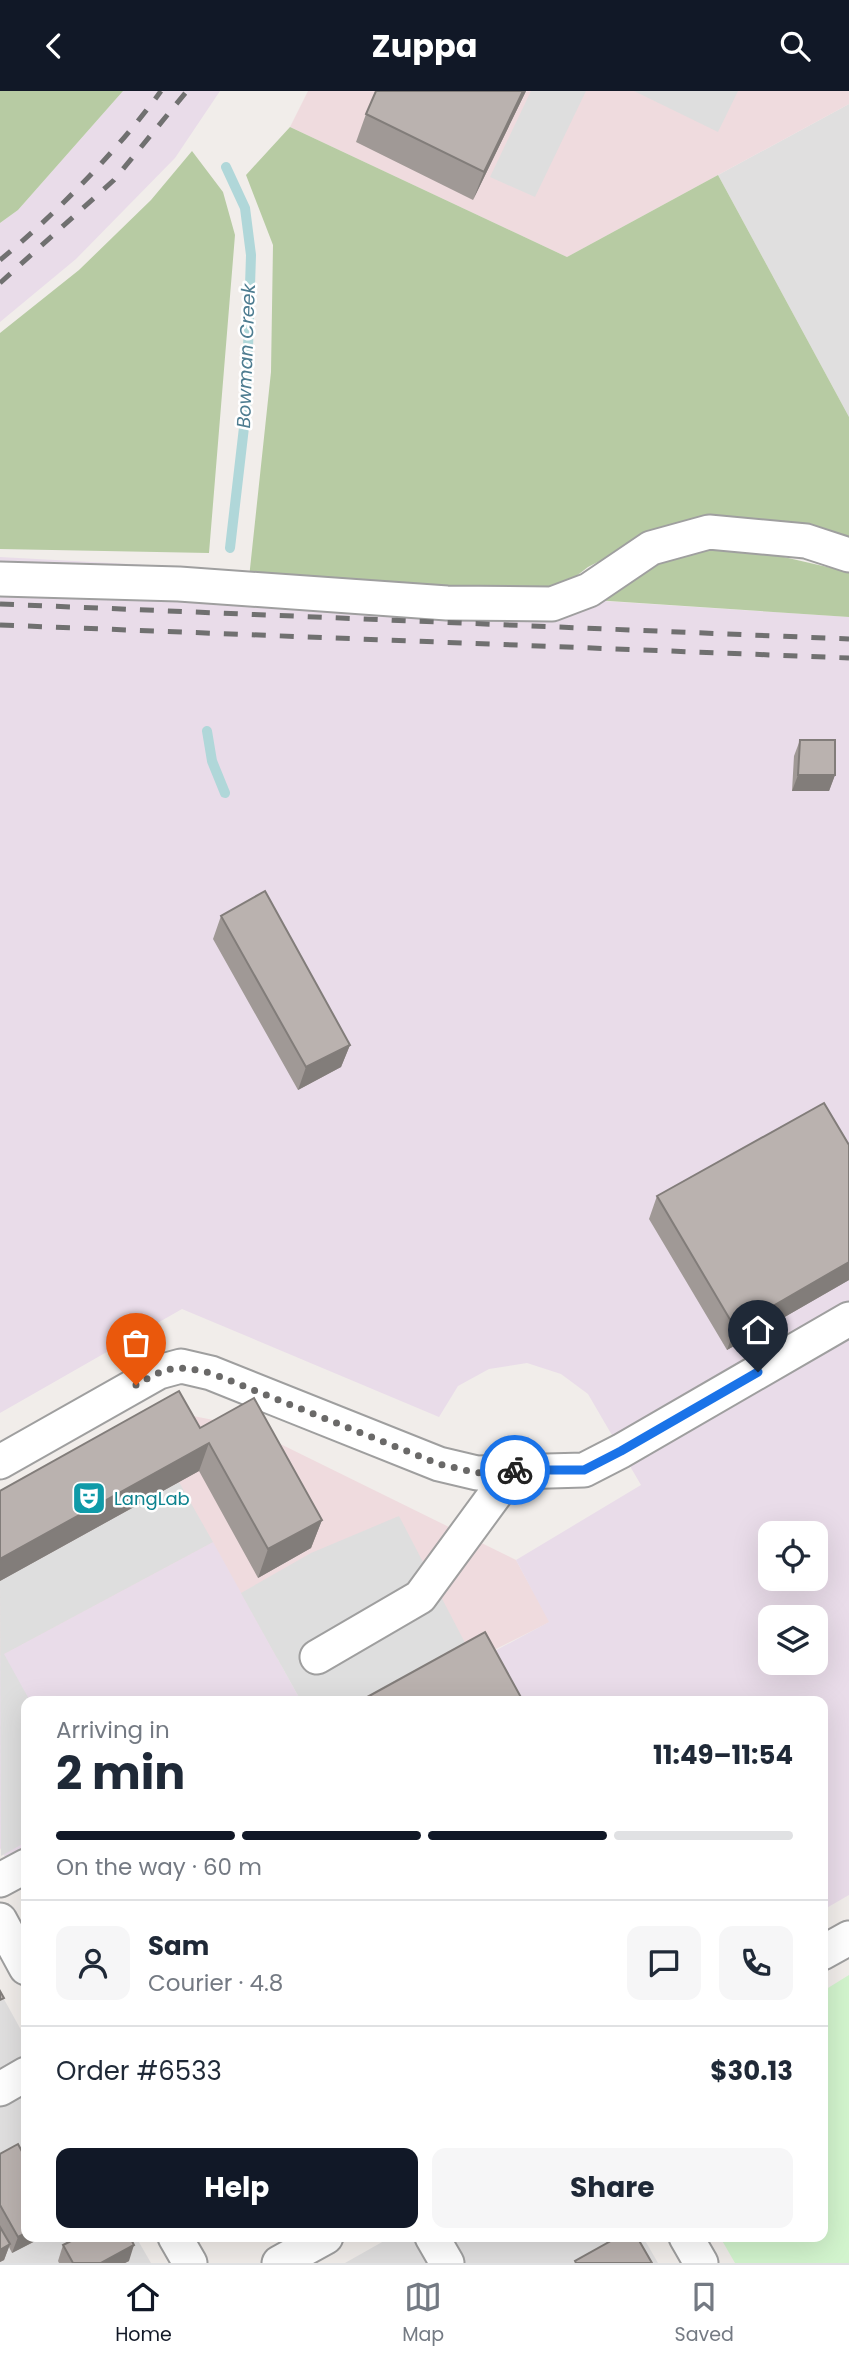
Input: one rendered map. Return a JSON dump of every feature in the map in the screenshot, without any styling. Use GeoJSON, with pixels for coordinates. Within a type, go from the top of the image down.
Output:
{"type":"FeatureCollection","features":[{"type":"Feature","properties":{"kind":"street"},"geometry":{"type":"LineString","coordinates":[[0,579],[179,584],[447,603],[552,604],[589,590],[651,548],[709,532],[806,541],[849,555]]}},
{"type":"Feature","properties":{"kind":"street"},"geometry":{"type":"LineString","coordinates":[[0,1462],[159,1372],[181,1366],[211,1373],[439,1464],[477,1473],[584,1470],[849,1319]]}},
{"type":"Feature","properties":{"kind":"street"},"geometry":{"type":"LineString","coordinates":[[317,1657],[420,1597],[513,1470]]}},
{"type":"Feature","properties":{"kind":"street"},"geometry":{"type":"LineString","coordinates":[[0,1880],[21,1869]]}},
{"type":"Feature","properties":{"kind":"street"},"geometry":{"type":"LineString","coordinates":[[0,1920],[21,1959]]}},
{"type":"Feature","properties":{"kind":"street"},"geometry":{"type":"LineString","coordinates":[[828,1950],[849,1938]]}},
{"type":"Feature","properties":{"kind":"street"},"geometry":{"type":"LineString","coordinates":[[0,2089],[21,2077]]}},
{"type":"Feature","properties":{"kind":"street"},"geometry":{"type":"LineString","coordinates":[[178,2242],[190,2263]]}},
{"type":"Feature","properties":{"kind":"street"},"geometry":{"type":"LineString","coordinates":[[279,2263],[317,2242]]}},
{"type":"Feature","properties":{"kind":"street"},"geometry":{"type":"LineString","coordinates":[[435,2242],[447,2263]]}},
{"type":"Feature","properties":{"kind":"street"},"geometry":{"type":"LineString","coordinates":[[690,2242],[701,2263]]}},
{"type":"Feature","properties":{"kind":"shaded area"},"geometry":{"type":"Polygon","coordinates":[[[123,91],[220,91],[175,158],[76,259],[0,322],[0,223],[18,210],[123,91]]]}},
{"type":"Feature","properties":{"kind":"shaded area"},"geometry":{"type":"Polygon","coordinates":[[[308,91],[849,91],[849,104],[567,257],[290,127],[308,91]]]}},
{"type":"Feature","properties":{"kind":"shaded area"},"geometry":{"type":"Polygon","coordinates":[[[531,91],[586,91],[535,197],[490,177],[531,91]]]}},
{"type":"Feature","properties":{"kind":"shaded area"},"geometry":{"type":"Polygon","coordinates":[[[634,91],[738,91],[718,132],[634,91]]]}},
{"type":"Feature","properties":{"kind":"shaded area"},"geometry":{"type":"Polygon","coordinates":[[[849,104],[849,417],[718,175],[849,104]]]}},
{"type":"Feature","properties":{"kind":"shaded area"},"geometry":{"type":"Polygon","coordinates":[[[0,557],[202,568],[249,578],[849,617],[849,1895],[828,1907],[828,1696],[410,1696],[549,1622],[516,1560],[641,1485],[588,1394],[561,1374],[527,1363],[489,1369],[458,1386],[439,1417],[182,1309],[0,1413],[0,557]]]}},
{"type":"Feature","properties":{"kind":"shaded area"},"geometry":{"type":"Polygon","coordinates":[[[183,1414],[244,1426],[516,1560],[550,1622],[474,1660],[0,1656],[0,1513],[183,1414]]]}},
{"type":"Feature","properties":{"kind":"shaded area"},"geometry":{"type":"Polygon","coordinates":[[[179,1482],[213,1542],[4,1654],[27,1696],[21,1696],[21,1845],[1,1856],[0,1581],[179,1482]]]}},
{"type":"Feature","properties":{"kind":"shaded area"},"geometry":{"type":"Polygon","coordinates":[[[399,1516],[474,1660],[410,1696],[298,1696],[241,1593],[311,1553],[399,1516]]]}},
{"type":"Feature","properties":{"kind":"shaded area"},"geometry":{"type":"Polygon","coordinates":[[[213,1542],[298,1696],[21,1696],[21,1886],[0,1848],[0,1656],[213,1542]]]}},
{"type":"Feature","properties":{"kind":"shaded area"},"geometry":{"type":"Polygon","coordinates":[[[0,1992],[21,2030],[21,2242],[139,2242],[151,2263],[0,2263],[0,1992]]]}},
{"type":"Feature","properties":{"kind":"shaded area"},"geometry":{"type":"Polygon","coordinates":[[[382,2242],[646,2242],[658,2263],[345,2263],[382,2242]]]}},
{"type":"Feature","properties":{"kind":"green space"},"geometry":{"type":"Polygon","coordinates":[[[0,91],[123,91],[18,210],[0,223],[0,91]]]}},
{"type":"Feature","properties":{"kind":"green space"},"geometry":{"type":"Polygon","coordinates":[[[290,127],[567,257],[718,175],[849,417],[849,538],[803,523],[711,517],[658,531],[588,567],[549,597],[249,578],[271,372],[273,245],[246,175],[290,127]]]}},
{"type":"Feature","properties":{"kind":"green space"},"geometry":{"type":"Polygon","coordinates":[[[192,151],[223,192],[235,235],[209,553],[0,549],[0,333],[79,270],[151,200],[192,151]]]}},
{"type":"Feature","properties":{"kind":"green space"},"geometry":{"type":"Polygon","coordinates":[[[723,543],[849,572],[849,617],[594,600],[657,559],[723,543]]]}},
{"type":"Feature","properties":{"kind":"green space"},"geometry":{"type":"Polygon","coordinates":[[[849,1975],[849,2263],[735,2263],[723,2242],[828,2242],[828,1988],[849,1975]]]}},
{"type":"Feature","properties":{"kind":"building"},"geometry":{"type":"Polygon","coordinates":[[[376,91],[523,91],[484,172],[366,114],[376,91]]]}},
{"type":"Feature","properties":{"kind":"building"},"geometry":{"type":"Polygon","coordinates":[[[800,740],[835,740],[835,775],[798,775],[800,740]]]}},
{"type":"Feature","properties":{"kind":"building"},"geometry":{"type":"Polygon","coordinates":[[[265,891],[350,1045],[306,1067],[221,916],[265,891]]]}},
{"type":"Feature","properties":{"kind":"building"},"geometry":{"type":"Polygon","coordinates":[[[824,1103],[849,1145],[849,1262],[735,1328],[657,1196],[824,1103]]]}},
{"type":"Feature","properties":{"kind":"building"},"geometry":{"type":"Polygon","coordinates":[[[179,1391],[200,1428],[254,1398],[322,1520],[268,1549],[209,1443],[0,1559],[0,1491],[179,1391]]]}},
{"type":"Feature","properties":{"kind":"building"},"geometry":{"type":"Polygon","coordinates":[[[485,1632],[520,1696],[369,1696],[485,1632]]]}},
{"type":"Feature","properties":{"kind":"building"},"geometry":{"type":"Polygon","coordinates":[[[18,2144],[21,2150],[21,2236],[18,2237],[0,2205],[0,2154],[18,2144]]]}},
{"type":"Feature","properties":{"kind":"building"},"geometry":{"type":"Polygon","coordinates":[[[0,2227],[10,2244],[0,2250],[0,2227]]]}},
{"type":"Feature","properties":{"kind":"building"},"geometry":{"type":"Polygon","coordinates":[[[69,2242],[132,2242],[134,2245],[101,2263],[73,2263],[63,2245],[69,2242]]]}},
{"type":"Feature","properties":{"kind":"building"},"geometry":{"type":"Polygon","coordinates":[[[609,2242],[640,2242],[652,2263],[576,2263],[575,2261],[609,2242]]]}},
{"type":"Feature","properties":{"kind":"waterway","name":"Bowman Creek"},"geometry":{"type":"LineString","coordinates":[[226,167],[245,208],[251,255],[246,410],[230,548]]}},
{"type":"Feature","properties":{"kind":"waterway","name":"Bowman Creek"},"geometry":{"type":"LineString","coordinates":[[207,731],[212,761],[225,793]]}},
{"type":"Feature","properties":{"kind":"railway"},"geometry":{"type":"LineString","coordinates":[[0,260],[85,180],[126,136],[161,91]]}},
{"type":"Feature","properties":{"kind":"railway"},"geometry":{"type":"LineString","coordinates":[[0,283],[114,180],[187,91]]}},
{"type":"Feature","properties":{"kind":"railway"},"geometry":{"type":"LineString","coordinates":[[0,604],[849,639]]}},
{"type":"Feature","properties":{"kind":"railway"},"geometry":{"type":"LineString","coordinates":[[0,625],[849,658]]}},
{"type":"Feature","properties":{"kind":"way so far"},"geometry":{"type":"LineString","coordinates":[[136,1385],[159,1372],[181,1366],[211,1373],[439,1464],[477,1473],[515,1470]]}},
{"type":"Feature","properties":{"kind":"place","name":"LangLab"},"geometry":{"type":"Point","coordinates":[89,1498]}},
{"type":"Feature","properties":{"kind":"route"},"geometry":{"type":"LineString","coordinates":[[515,1470],[584,1470],[758,1372]]}}]}
